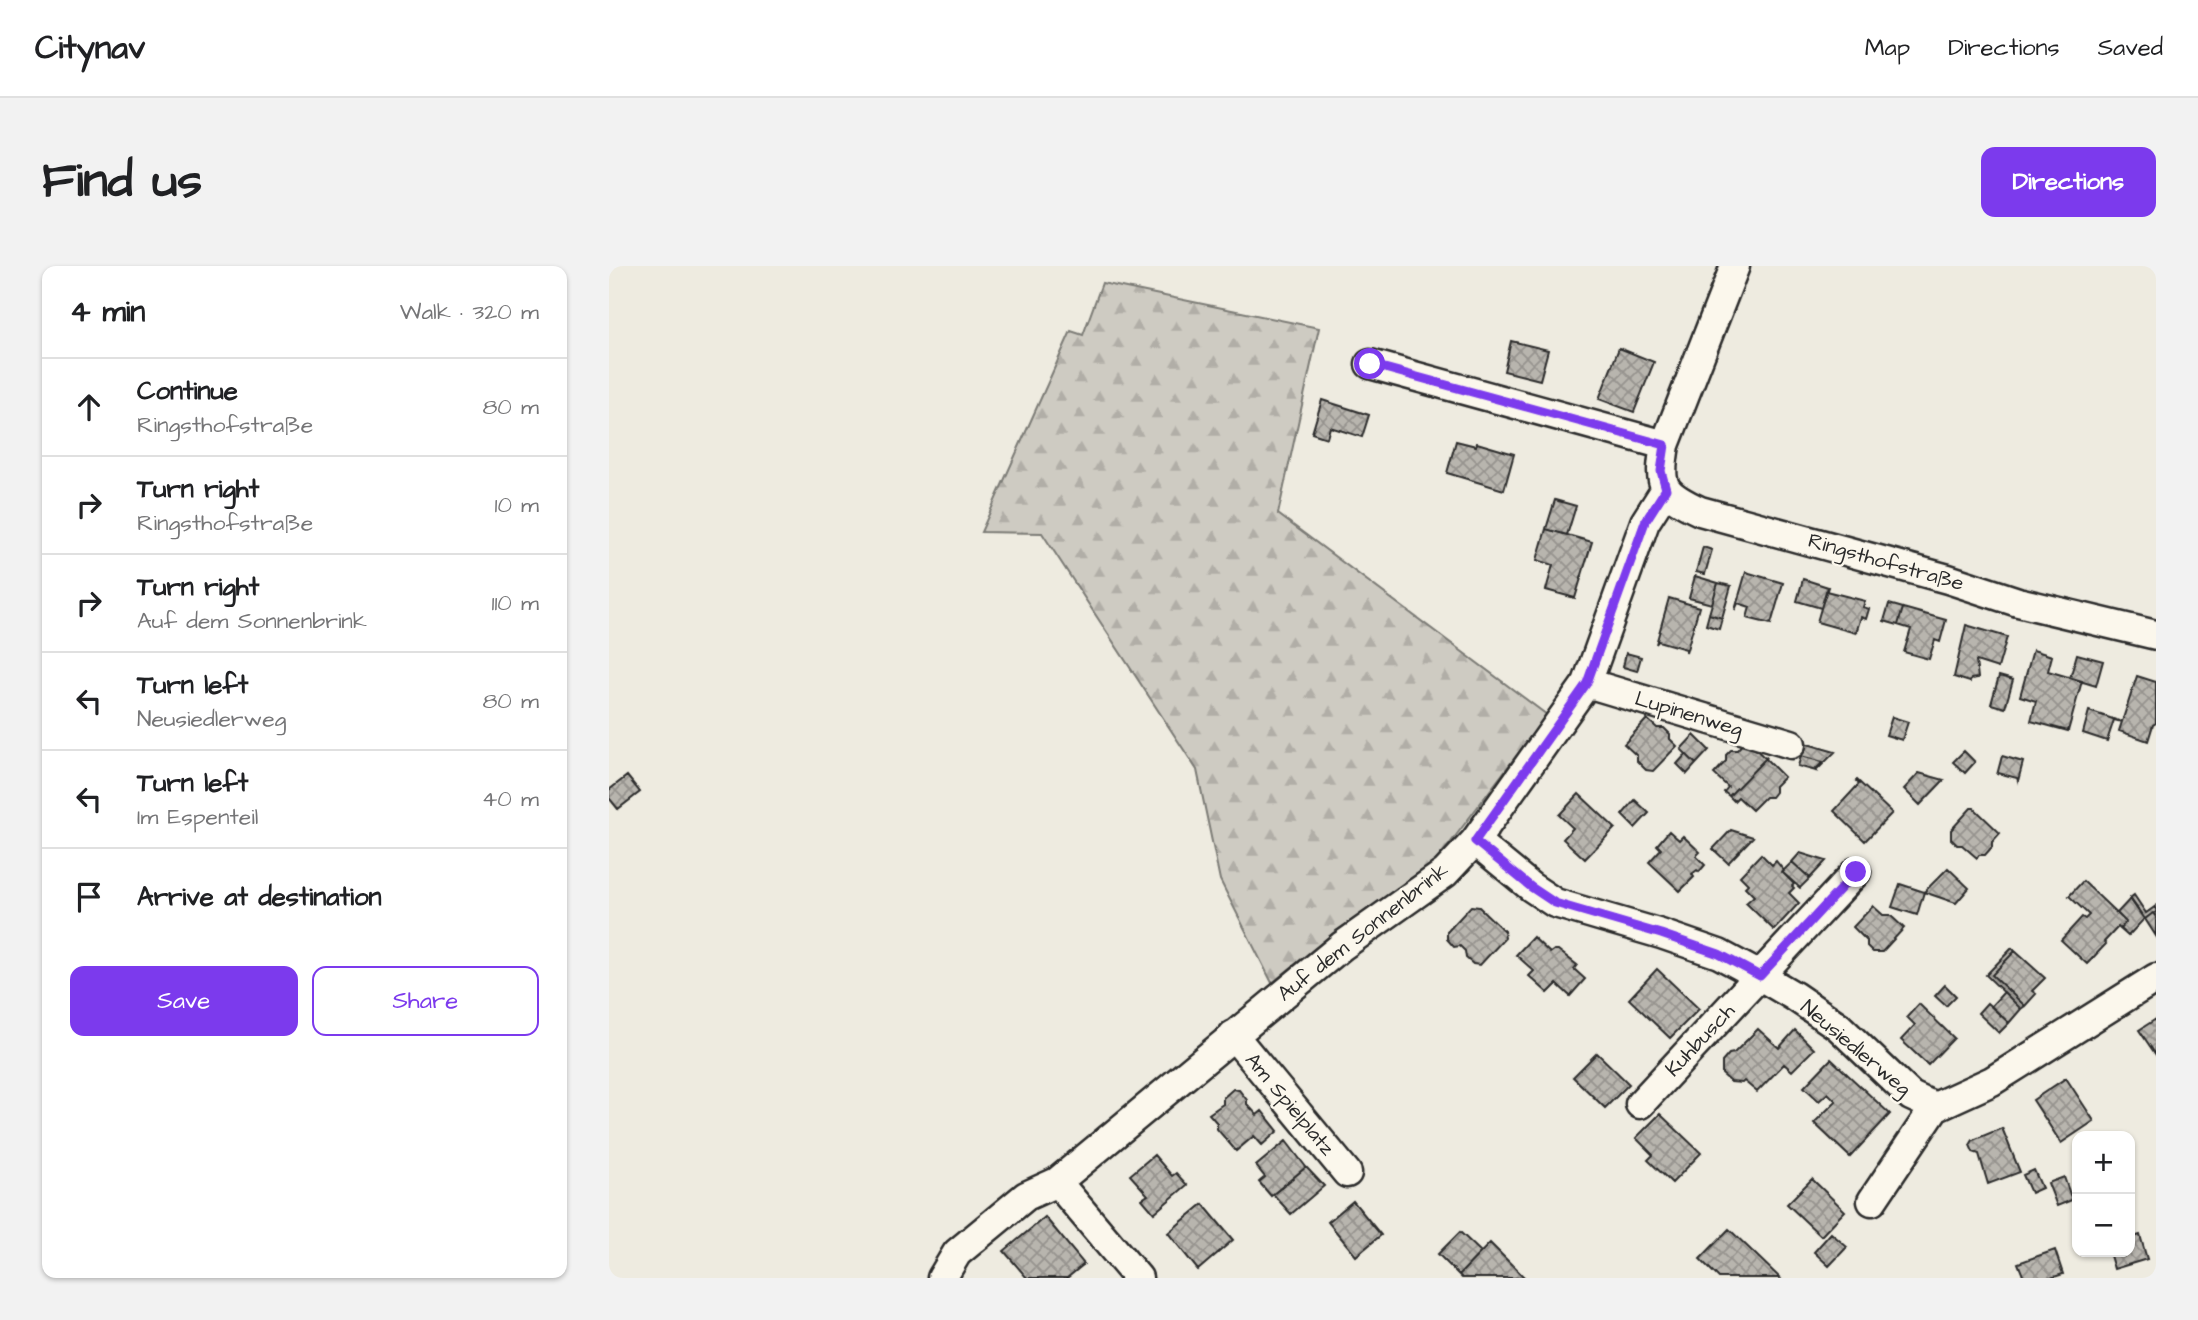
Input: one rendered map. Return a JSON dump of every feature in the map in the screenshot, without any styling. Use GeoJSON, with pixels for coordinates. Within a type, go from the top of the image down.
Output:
{"type":"FeatureCollection","features":[{"type":"Feature","properties":{"kind":"street"},"geometry":{"type":"LineString","coordinates":[[1666,489],[1661,471],[1665,445],[1735,266]]}},
{"type":"Feature","properties":{"kind":"street"},"geometry":{"type":"LineString","coordinates":[[1370,364],[1665,445]]}},
{"type":"Feature","properties":{"kind":"street","name":"Ringsthofstraße"},"geometry":{"type":"LineString","coordinates":[[1666,489],[1676,500],[1700,511],[1948,579],[2018,602],[2156,635]]}},
{"type":"Feature","properties":{"kind":"street","name":"Auf dem Sonnenbrink"},"geometry":{"type":"LineString","coordinates":[[942,1278],[957,1253],[1026,1196],[1057,1182],[1342,946],[1445,873],[1475,841],[1587,683],[1645,522],[1666,489]]}},
{"type":"Feature","properties":{"kind":"street","name":"Lupinenweg"},"geometry":{"type":"LineString","coordinates":[[1587,683],[1791,744]]}},
{"type":"Feature","properties":{"kind":"street","name":"Neusiedlerweg"},"geometry":{"type":"LineString","coordinates":[[1475,841],[1555,903],[1719,954],[1760,976],[1838,1027],[1911,1096],[1935,1107],[1992,1081],[2156,978]]}},
{"type":"Feature","properties":{"kind":"street","name":"Kuhbusch"},"geometry":{"type":"LineString","coordinates":[[1640,1104],[1856,872]]}},
{"type":"Feature","properties":{"kind":"street","name":"Am Spielplatz"},"geometry":{"type":"LineString","coordinates":[[1233,1035],[1347,1173]]}},
{"type":"Feature","properties":{"kind":"street"},"geometry":{"type":"LineString","coordinates":[[1872,1201],[1935,1107]]}},
{"type":"Feature","properties":{"kind":"street"},"geometry":{"type":"LineString","coordinates":[[1057,1182],[1138,1278]]}},
{"type":"Feature","properties":{"kind":"green space"},"geometry":{"type":"Polygon","coordinates":[[[1102,283],[1319,328],[1278,514],[1547,715],[1428,870],[1336,931],[1272,983],[1220,880],[1197,770],[1042,533],[981,532],[1071,331],[1083,335],[1102,283]]]}},
{"type":"Feature","properties":{"kind":"building"},"geometry":{"type":"Polygon","coordinates":[[[1511,341],[1548,350],[1540,380],[1504,371],[1511,341]]]}},
{"type":"Feature","properties":{"kind":"building"},"geometry":{"type":"Polygon","coordinates":[[[1619,348],[1654,362],[1634,412],[1599,399],[1619,348]]]}},
{"type":"Feature","properties":{"kind":"building"},"geometry":{"type":"Polygon","coordinates":[[[1322,400],[1369,415],[1362,437],[1330,427],[1327,438],[1312,433],[1322,400]]]}},
{"type":"Feature","properties":{"kind":"building"},"geometry":{"type":"Polygon","coordinates":[[[1456,441],[1476,446],[1477,443],[1514,454],[1504,490],[1447,473],[1456,441]]]}},
{"type":"Feature","properties":{"kind":"building"},"geometry":{"type":"Polygon","coordinates":[[[1555,500],[1576,506],[1567,535],[1546,529],[1555,500]]]}},
{"type":"Feature","properties":{"kind":"building"},"geometry":{"type":"Polygon","coordinates":[[[1546,529],[1592,542],[1575,598],[1546,590],[1553,565],[1537,560],[1546,529]]]}},
{"type":"Feature","properties":{"kind":"building"},"geometry":{"type":"Polygon","coordinates":[[[1703,547],[1712,550],[1705,574],[1696,572],[1703,547]]]}},
{"type":"Feature","properties":{"kind":"building"},"geometry":{"type":"Polygon","coordinates":[[[1746,572],[1783,583],[1771,624],[1747,618],[1750,607],[1738,603],[1735,610],[1746,572]]]}},
{"type":"Feature","properties":{"kind":"building"},"geometry":{"type":"Polygon","coordinates":[[[1695,576],[1718,583],[1712,604],[1689,598],[1695,576]]]}},
{"type":"Feature","properties":{"kind":"building"},"geometry":{"type":"Polygon","coordinates":[[[1803,579],[1828,587],[1821,608],[1797,601],[1803,579]]]}},
{"type":"Feature","properties":{"kind":"building"},"geometry":{"type":"Polygon","coordinates":[[[1718,583],[1731,586],[1722,618],[1709,614],[1718,583]]]}},
{"type":"Feature","properties":{"kind":"building"},"geometry":{"type":"Polygon","coordinates":[[[1826,591],[1865,601],[1863,607],[1869,609],[1866,619],[1861,617],[1856,633],[1817,622],[1826,591]]]}},
{"type":"Feature","properties":{"kind":"building"},"geometry":{"type":"Polygon","coordinates":[[[1669,598],[1699,607],[1686,653],[1686,649],[1658,641],[1656,644],[1669,598]]]}},
{"type":"Feature","properties":{"kind":"building"},"geometry":{"type":"Polygon","coordinates":[[[1889,604],[1903,608],[1898,625],[1884,621],[1889,604]]]}},
{"type":"Feature","properties":{"kind":"building"},"geometry":{"type":"Polygon","coordinates":[[[1903,608],[1946,620],[1940,642],[1935,640],[1929,659],[1904,652],[1911,629],[1898,625],[1903,608]]]}},
{"type":"Feature","properties":{"kind":"building"},"geometry":{"type":"Polygon","coordinates":[[[1709,614],[1722,618],[1719,629],[1706,625],[1709,614]]]}},
{"type":"Feature","properties":{"kind":"building"},"geometry":{"type":"Polygon","coordinates":[[[1966,625],[2007,637],[1998,668],[1976,661],[1978,678],[1971,679],[1970,682],[1954,677],[1966,625]]]}},
{"type":"Feature","properties":{"kind":"building"},"geometry":{"type":"Polygon","coordinates":[[[2033,650],[2052,656],[2048,671],[2082,681],[2068,731],[2031,721],[2036,701],[2020,696],[2033,650]]]}},
{"type":"Feature","properties":{"kind":"building"},"geometry":{"type":"Polygon","coordinates":[[[1626,653],[1641,657],[1637,671],[1623,667],[1626,653]]]}},
{"type":"Feature","properties":{"kind":"building"},"geometry":{"type":"Polygon","coordinates":[[[2077,654],[2103,661],[2096,686],[2070,678],[2077,654]]]}},
{"type":"Feature","properties":{"kind":"building"},"geometry":{"type":"Polygon","coordinates":[[[1999,676],[2013,680],[2005,708],[1991,704],[1999,676]]]}},
{"type":"Feature","properties":{"kind":"building"},"geometry":{"type":"Polygon","coordinates":[[[2137,676],[2156,682],[2156,723],[2148,741],[2119,731],[2137,676]]]}},
{"type":"Feature","properties":{"kind":"building"},"geometry":{"type":"Polygon","coordinates":[[[2089,711],[2122,722],[2114,720],[2107,741],[2083,733],[2089,711]]]}},
{"type":"Feature","properties":{"kind":"building"},"geometry":{"type":"Polygon","coordinates":[[[1892,717],[1908,722],[1902,740],[1886,735],[1892,717]]]}},
{"type":"Feature","properties":{"kind":"building"},"geometry":{"type":"Polygon","coordinates":[[[1647,719],[1657,728],[1664,728],[1677,746],[1653,771],[1646,770],[1637,761],[1637,756],[1624,744],[1647,719]]]}},
{"type":"Feature","properties":{"kind":"building"},"geometry":{"type":"Polygon","coordinates":[[[1694,735],[1709,750],[1696,764],[1681,749],[1694,735]]]}},
{"type":"Feature","properties":{"kind":"building"},"geometry":{"type":"Polygon","coordinates":[[[1746,740],[1767,757],[1729,796],[1724,792],[1728,787],[1714,774],[1726,761],[1726,755],[1731,750],[1737,750],[1746,740]]]}},
{"type":"Feature","properties":{"kind":"building"},"geometry":{"type":"Polygon","coordinates":[[[1804,743],[1835,752],[1816,771],[1823,762],[1801,756],[1804,743]]]}},
{"type":"Feature","properties":{"kind":"building"},"geometry":{"type":"Polygon","coordinates":[[[1964,751],[1975,762],[1965,773],[1953,762],[1964,751]]]}},
{"type":"Feature","properties":{"kind":"building"},"geometry":{"type":"Polygon","coordinates":[[[1686,754],[1696,764],[1687,774],[1677,764],[1686,754]]]}},
{"type":"Feature","properties":{"kind":"building"},"geometry":{"type":"Polygon","coordinates":[[[1801,756],[1823,762],[1816,771],[1798,766],[1801,756]]]}},
{"type":"Feature","properties":{"kind":"building"},"geometry":{"type":"Polygon","coordinates":[[[2002,756],[2023,762],[2018,781],[2017,778],[1998,773],[1997,775],[2002,756]]]}},
{"type":"Feature","properties":{"kind":"building"},"geometry":{"type":"Polygon","coordinates":[[[1767,757],[1784,777],[1775,786],[1771,797],[1765,797],[1752,810],[1738,797],[1734,801],[1729,796],[1767,757]]]}},
{"type":"Feature","properties":{"kind":"building"},"geometry":{"type":"Polygon","coordinates":[[[1919,773],[1944,780],[1920,805],[1904,789],[1919,773]]]}},
{"type":"Feature","properties":{"kind":"building"},"geometry":{"type":"Polygon","coordinates":[[[627,776],[640,792],[618,809],[609,798],[609,790],[627,776]]]}},
{"type":"Feature","properties":{"kind":"building"},"geometry":{"type":"Polygon","coordinates":[[[1857,780],[1892,813],[1865,841],[1834,811],[1859,784],[1857,780]]]}},
{"type":"Feature","properties":{"kind":"building"},"geometry":{"type":"Polygon","coordinates":[[[1579,794],[1615,828],[1585,859],[1563,839],[1573,828],[1559,815],[1579,794]]]}},
{"type":"Feature","properties":{"kind":"building"},"geometry":{"type":"Polygon","coordinates":[[[1635,800],[1649,813],[1635,828],[1622,815],[1635,800]]]}},
{"type":"Feature","properties":{"kind":"building"},"geometry":{"type":"Polygon","coordinates":[[[1971,808],[2000,833],[1985,855],[1979,855],[1977,858],[1951,839],[1951,830],[1971,808]]]}},
{"type":"Feature","properties":{"kind":"building"},"geometry":{"type":"Polygon","coordinates":[[[1731,830],[1753,837],[1728,863],[1713,849],[1731,830]]]}},
{"type":"Feature","properties":{"kind":"building"},"geometry":{"type":"Polygon","coordinates":[[[1669,831],[1679,840],[1683,836],[1700,852],[1696,856],[1705,865],[1699,872],[1697,870],[1692,874],[1694,877],[1680,891],[1649,862],[1661,849],[1657,845],[1669,831]]]}},
{"type":"Feature","properties":{"kind":"building"},"geometry":{"type":"Polygon","coordinates":[[[1800,853],[1826,861],[1810,878],[1792,862],[1800,853]]]}},
{"type":"Feature","properties":{"kind":"building"},"geometry":{"type":"Polygon","coordinates":[[[1761,854],[1772,865],[1776,861],[1784,871],[1782,872],[1794,884],[1789,893],[1799,903],[1774,930],[1746,903],[1754,896],[1745,887],[1748,884],[1740,876],[1761,854]]]}},
{"type":"Feature","properties":{"kind":"building"},"geometry":{"type":"Polygon","coordinates":[[[1792,862],[1810,878],[1800,888],[1782,872],[1792,862]]]}},
{"type":"Feature","properties":{"kind":"building"},"geometry":{"type":"Polygon","coordinates":[[[1948,868],[1969,888],[1956,903],[1924,892],[1948,868]]]}},
{"type":"Feature","properties":{"kind":"building"},"geometry":{"type":"Polygon","coordinates":[[[2083,881],[2126,922],[2104,942],[2106,944],[2087,964],[2061,940],[2082,917],[2085,919],[2089,915],[2069,896],[2083,881]]]}},
{"type":"Feature","properties":{"kind":"building"},"geometry":{"type":"Polygon","coordinates":[[[1900,884],[1924,892],[1917,915],[1892,907],[1900,884]]]}},
{"type":"Feature","properties":{"kind":"building"},"geometry":{"type":"Polygon","coordinates":[[[2134,895],[2146,913],[2156,906],[2156,917],[2153,913],[2145,919],[2130,898],[2134,895]]]}},
{"type":"Feature","properties":{"kind":"building"},"geometry":{"type":"Polygon","coordinates":[[[2130,899],[2144,919],[2128,936],[2120,929],[2126,922],[2117,913],[2130,899]]]}},
{"type":"Feature","properties":{"kind":"building"},"geometry":{"type":"Polygon","coordinates":[[[1471,906],[1479,907],[1504,931],[1505,938],[1480,965],[1473,964],[1466,958],[1465,951],[1460,946],[1454,947],[1447,939],[1447,932],[1471,906]]]}},
{"type":"Feature","properties":{"kind":"building"},"geometry":{"type":"Polygon","coordinates":[[[1873,906],[1883,915],[1890,915],[1904,928],[1882,952],[1873,952],[1867,946],[1867,941],[1853,927],[1873,906]]]}},
{"type":"Feature","properties":{"kind":"building"},"geometry":{"type":"Polygon","coordinates":[[[2153,913],[2156,917],[2156,936],[2145,919],[2153,913]]]}},
{"type":"Feature","properties":{"kind":"building"},"geometry":{"type":"Polygon","coordinates":[[[1533,937],[1550,953],[1558,950],[1577,965],[1574,969],[1585,979],[1570,996],[1557,984],[1548,993],[1529,976],[1534,971],[1516,955],[1533,937]]]}},
{"type":"Feature","properties":{"kind":"building"},"geometry":{"type":"Polygon","coordinates":[[[2012,948],[2015,951],[1992,975],[2025,1006],[2021,1009],[1986,975],[2012,948]]]}},
{"type":"Feature","properties":{"kind":"building"},"geometry":{"type":"Polygon","coordinates":[[[2015,951],[2045,978],[2032,991],[2036,994],[2025,1006],[1992,975],[2015,951]]]}},
{"type":"Feature","properties":{"kind":"building"},"geometry":{"type":"Polygon","coordinates":[[[1657,969],[1699,1009],[1670,1038],[1629,999],[1657,969]]]}},
{"type":"Feature","properties":{"kind":"building"},"geometry":{"type":"Polygon","coordinates":[[[1945,985],[1956,996],[1946,1006],[1935,996],[1945,985]]]}},
{"type":"Feature","properties":{"kind":"building"},"geometry":{"type":"Polygon","coordinates":[[[2004,992],[2021,1009],[2009,1023],[1991,1006],[2004,992]]]}},
{"type":"Feature","properties":{"kind":"building"},"geometry":{"type":"Polygon","coordinates":[[[1987,1003],[2009,1023],[1999,1033],[1978,1013],[1987,1003]]]}},
{"type":"Feature","properties":{"kind":"building"},"geometry":{"type":"Polygon","coordinates":[[[1919,1004],[1954,1038],[1928,1065],[1901,1040],[1915,1025],[1907,1017],[1919,1004]]]}},
{"type":"Feature","properties":{"kind":"building"},"geometry":{"type":"Polygon","coordinates":[[[2156,1019],[2156,1055],[2139,1030],[2156,1019]]]}},
{"type":"Feature","properties":{"kind":"building"},"geometry":{"type":"Polygon","coordinates":[[[1758,1029],[1779,1048],[1795,1030],[1814,1049],[1792,1071],[1784,1064],[1757,1092],[1744,1081],[1731,1082],[1722,1074],[1722,1062],[1758,1029]]]}},
{"type":"Feature","properties":{"kind":"building"},"geometry":{"type":"Polygon","coordinates":[[[1597,1053],[1629,1084],[1605,1108],[1573,1077],[1597,1053]]]}},
{"type":"Feature","properties":{"kind":"building"},"geometry":{"type":"Polygon","coordinates":[[[1831,1059],[1890,1114],[1850,1157],[1814,1123],[1836,1101],[1828,1093],[1819,1101],[1804,1087],[1831,1059]]]}},
{"type":"Feature","properties":{"kind":"building"},"geometry":{"type":"Polygon","coordinates":[[[2066,1078],[2094,1121],[2079,1131],[2072,1131],[2072,1136],[2061,1143],[2033,1100],[2066,1078]]]}},
{"type":"Feature","properties":{"kind":"building"},"geometry":{"type":"Polygon","coordinates":[[[1233,1089],[1239,1090],[1257,1115],[1262,1111],[1278,1131],[1262,1145],[1254,1136],[1236,1151],[1217,1129],[1217,1123],[1209,1114],[1223,1104],[1223,1098],[1233,1089]]]}},
{"type":"Feature","properties":{"kind":"building"},"geometry":{"type":"Polygon","coordinates":[[[1660,1114],[1701,1153],[1672,1183],[1648,1160],[1653,1155],[1636,1138],[1660,1114]]]}},
{"type":"Feature","properties":{"kind":"building"},"geometry":{"type":"Polygon","coordinates":[[[2002,1128],[2020,1172],[1988,1184],[1979,1154],[1973,1152],[1970,1145],[1973,1140],[2002,1128]]]}},
{"type":"Feature","properties":{"kind":"building"},"geometry":{"type":"Polygon","coordinates":[[[1286,1141],[1306,1167],[1271,1196],[1259,1182],[1265,1177],[1256,1166],[1286,1141]]]}},
{"type":"Feature","properties":{"kind":"building"},"geometry":{"type":"Polygon","coordinates":[[[1154,1155],[1172,1176],[1176,1173],[1187,1185],[1154,1213],[1142,1199],[1148,1195],[1130,1175],[1154,1155]]]}},
{"type":"Feature","properties":{"kind":"building"},"geometry":{"type":"Polygon","coordinates":[[[1306,1167],[1324,1186],[1291,1214],[1273,1194],[1306,1167]]]}},
{"type":"Feature","properties":{"kind":"building"},"geometry":{"type":"Polygon","coordinates":[[[2034,1170],[2042,1188],[2031,1193],[2023,1175],[2034,1170]]]}},
{"type":"Feature","properties":{"kind":"building"},"geometry":{"type":"Polygon","coordinates":[[[2064,1177],[2072,1200],[2057,1206],[2048,1183],[2064,1177]]]}},
{"type":"Feature","properties":{"kind":"building"},"geometry":{"type":"Polygon","coordinates":[[[1812,1179],[1845,1211],[1821,1236],[1787,1204],[1812,1179]]]}},
{"type":"Feature","properties":{"kind":"building"},"geometry":{"type":"Polygon","coordinates":[[[1353,1201],[1381,1235],[1356,1256],[1328,1222],[1353,1201]]]}},
{"type":"Feature","properties":{"kind":"building"},"geometry":{"type":"Polygon","coordinates":[[[1203,1204],[1233,1240],[1198,1270],[1168,1233],[1203,1204]]]}},
{"type":"Feature","properties":{"kind":"building"},"geometry":{"type":"Polygon","coordinates":[[[1045,1217],[1084,1264],[1067,1278],[1027,1278],[1004,1251],[1045,1217]]]}},
{"type":"Feature","properties":{"kind":"building"},"geometry":{"type":"Polygon","coordinates":[[[1729,1229],[1780,1278],[1719,1278],[1700,1259],[1729,1229]]]}},
{"type":"Feature","properties":{"kind":"building"},"geometry":{"type":"Polygon","coordinates":[[[1460,1232],[1481,1252],[1459,1275],[1438,1254],[1460,1232]]]}},
{"type":"Feature","properties":{"kind":"building"},"geometry":{"type":"Polygon","coordinates":[[[1831,1233],[1847,1247],[1829,1266],[1814,1252],[1831,1233]]]}},
{"type":"Feature","properties":{"kind":"building"},"geometry":{"type":"Polygon","coordinates":[[[2140,1235],[2147,1259],[2114,1269],[2110,1257],[2135,1257],[2135,1236],[2140,1235]]]}},
{"type":"Feature","properties":{"kind":"building"},"geometry":{"type":"Polygon","coordinates":[[[1490,1243],[1525,1278],[1462,1278],[1459,1275],[1490,1243]]]}},
{"type":"Feature","properties":{"kind":"building"},"geometry":{"type":"Polygon","coordinates":[[[2055,1250],[2063,1274],[2051,1278],[2024,1278],[2018,1263],[2055,1250]]]}},
{"type":"Feature","properties":{"kind":"route"},"geometry":{"type":"LineString","coordinates":[[1370,364],[1665,445],[1661,471],[1666,489],[1645,522],[1587,683],[1475,841],[1555,903],[1719,954],[1760,976],[1856,872]]}}]}
